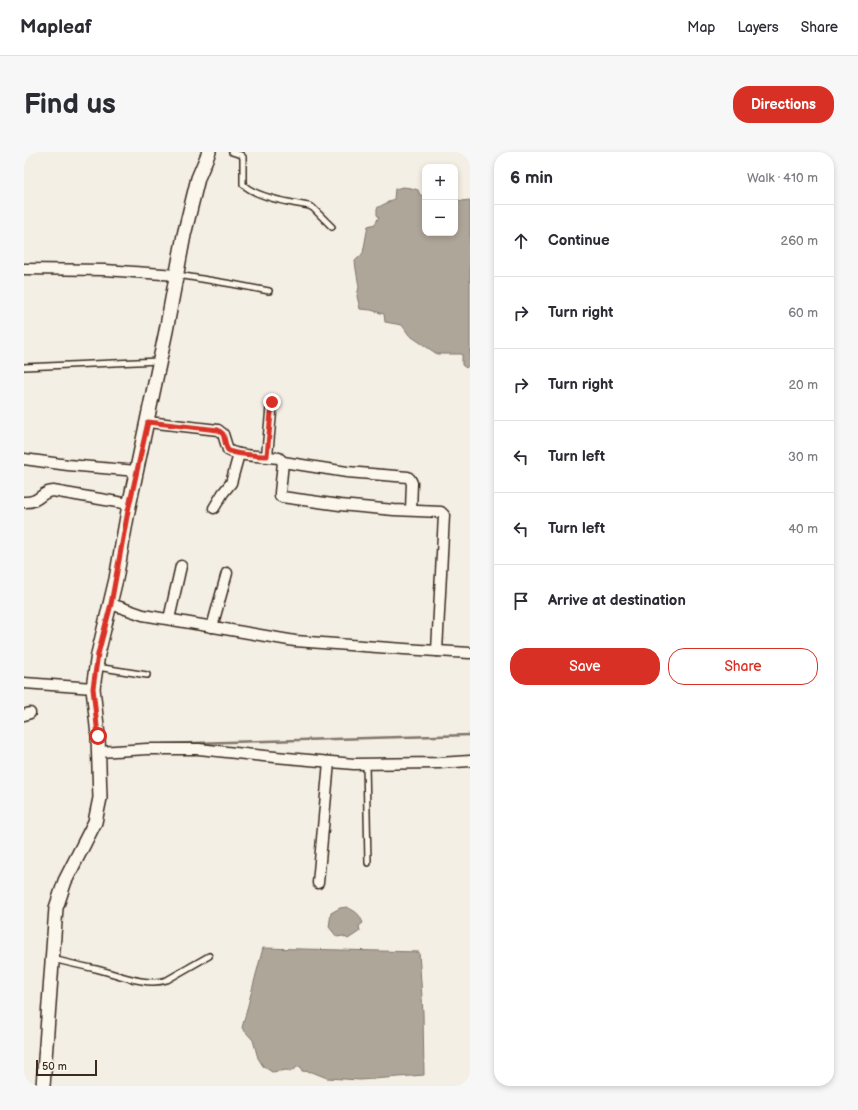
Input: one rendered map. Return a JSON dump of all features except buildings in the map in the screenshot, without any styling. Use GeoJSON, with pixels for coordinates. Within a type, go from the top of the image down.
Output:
{"type":"FeatureCollection","features":[{"type":"Feature","properties":{"kind":"main road"},"geometry":{"type":"LineString","coordinates":[[43,1086],[56,908],[65,881],[95,822],[100,798],[100,761],[93,688],[98,654],[111,604],[129,504],[148,422],[184,234],[198,178],[209,152]]}},
{"type":"Feature","properties":{"kind":"street"},"geometry":{"type":"LineString","coordinates":[[24,269],[105,270],[177,275]]}},
{"type":"Feature","properties":{"kind":"street"},"geometry":{"type":"LineString","coordinates":[[267,456],[272,402]]}},
{"type":"Feature","properties":{"kind":"street"},"geometry":{"type":"LineString","coordinates":[[148,422],[218,430],[223,434],[228,450],[239,454],[267,456],[279,458],[283,462],[347,472],[408,477],[412,483],[411,510]]}},
{"type":"Feature","properties":{"kind":"street"},"geometry":{"type":"LineString","coordinates":[[214,508],[223,493],[231,484],[239,454]]}},
{"type":"Feature","properties":{"kind":"street"},"geometry":{"type":"LineString","coordinates":[[24,459],[68,465],[137,470]]}},
{"type":"Feature","properties":{"kind":"street"},"geometry":{"type":"LineString","coordinates":[[283,462],[280,493],[280,496],[282,497],[340,505],[441,512],[444,515],[437,651]]}},
{"type":"Feature","properties":{"kind":"street"},"geometry":{"type":"LineString","coordinates":[[24,502],[34,502],[46,493],[53,491],[129,504]]}},
{"type":"Feature","properties":{"kind":"street"},"geometry":{"type":"LineString","coordinates":[[169,619],[180,566]]}},
{"type":"Feature","properties":{"kind":"street"},"geometry":{"type":"LineString","coordinates":[[212,627],[227,573]]}},
{"type":"Feature","properties":{"kind":"street"},"geometry":{"type":"LineString","coordinates":[[111,604],[143,615],[295,641],[470,653]]}},
{"type":"Feature","properties":{"kind":"street"},"geometry":{"type":"LineString","coordinates":[[24,683],[93,688]]}},
{"type":"Feature","properties":{"kind":"street"},"geometry":{"type":"LineString","coordinates":[[98,752],[147,749],[199,749],[329,762],[366,764],[470,761]]}},
{"type":"Feature","properties":{"kind":"street"},"geometry":{"type":"LineString","coordinates":[[318,883],[329,762]]}},
{"type":"Feature","properties":{"kind":"lane"},"geometry":{"type":"LineString","coordinates":[[232,152],[243,153],[243,184],[248,189],[275,200],[309,206],[313,208],[332,227]]}},
{"type":"Feature","properties":{"kind":"lane"},"geometry":{"type":"LineString","coordinates":[[177,275],[269,291]]}},
{"type":"Feature","properties":{"kind":"lane"},"geometry":{"type":"LineString","coordinates":[[24,367],[160,361]]}},
{"type":"Feature","properties":{"kind":"lane"},"geometry":{"type":"LineString","coordinates":[[96,667],[147,675]]}},
{"type":"Feature","properties":{"kind":"lane"},"geometry":{"type":"LineString","coordinates":[[366,764],[368,863]]}},
{"type":"Feature","properties":{"kind":"lane"},"geometry":{"type":"LineString","coordinates":[[52,959],[131,978],[161,982],[209,956]]}},
{"type":"Feature","properties":{"kind":"shaded area"},"geometry":{"type":"Polygon","coordinates":[[[403,187],[411,188],[418,190],[420,195],[422,195],[422,236],[458,236],[458,200],[470,200],[470,364],[466,368],[462,365],[462,354],[437,354],[409,335],[402,325],[385,322],[384,314],[371,310],[360,309],[357,296],[359,287],[355,261],[363,253],[368,226],[375,224],[379,217],[377,215],[377,208],[394,199],[395,189],[403,187]]]}},
{"type":"Feature","properties":{"kind":"shaded area"},"geometry":{"type":"Polygon","coordinates":[[[347,907],[357,913],[363,923],[359,926],[360,931],[348,939],[343,936],[337,937],[329,927],[331,913],[340,908],[347,907]]]}},
{"type":"Feature","properties":{"kind":"shaded area"},"geometry":{"type":"Polygon","coordinates":[[[263,948],[419,952],[423,1013],[424,1075],[360,1080],[327,1078],[312,1072],[302,1071],[301,1067],[297,1067],[290,1072],[287,1070],[272,1072],[263,1066],[258,1058],[253,1040],[242,1028],[263,948]]]}},
{"type":"Feature","properties":{"kind":"waterway"},"geometry":{"type":"LineString","coordinates":[[162,744],[470,735]]}},
{"type":"Feature","properties":{"kind":"route"},"geometry":{"type":"LineString","coordinates":[[98,736],[93,688],[98,654],[111,604],[128,511],[148,422],[218,430],[225,437],[226,446],[231,452],[267,456],[272,402]]}}]}
